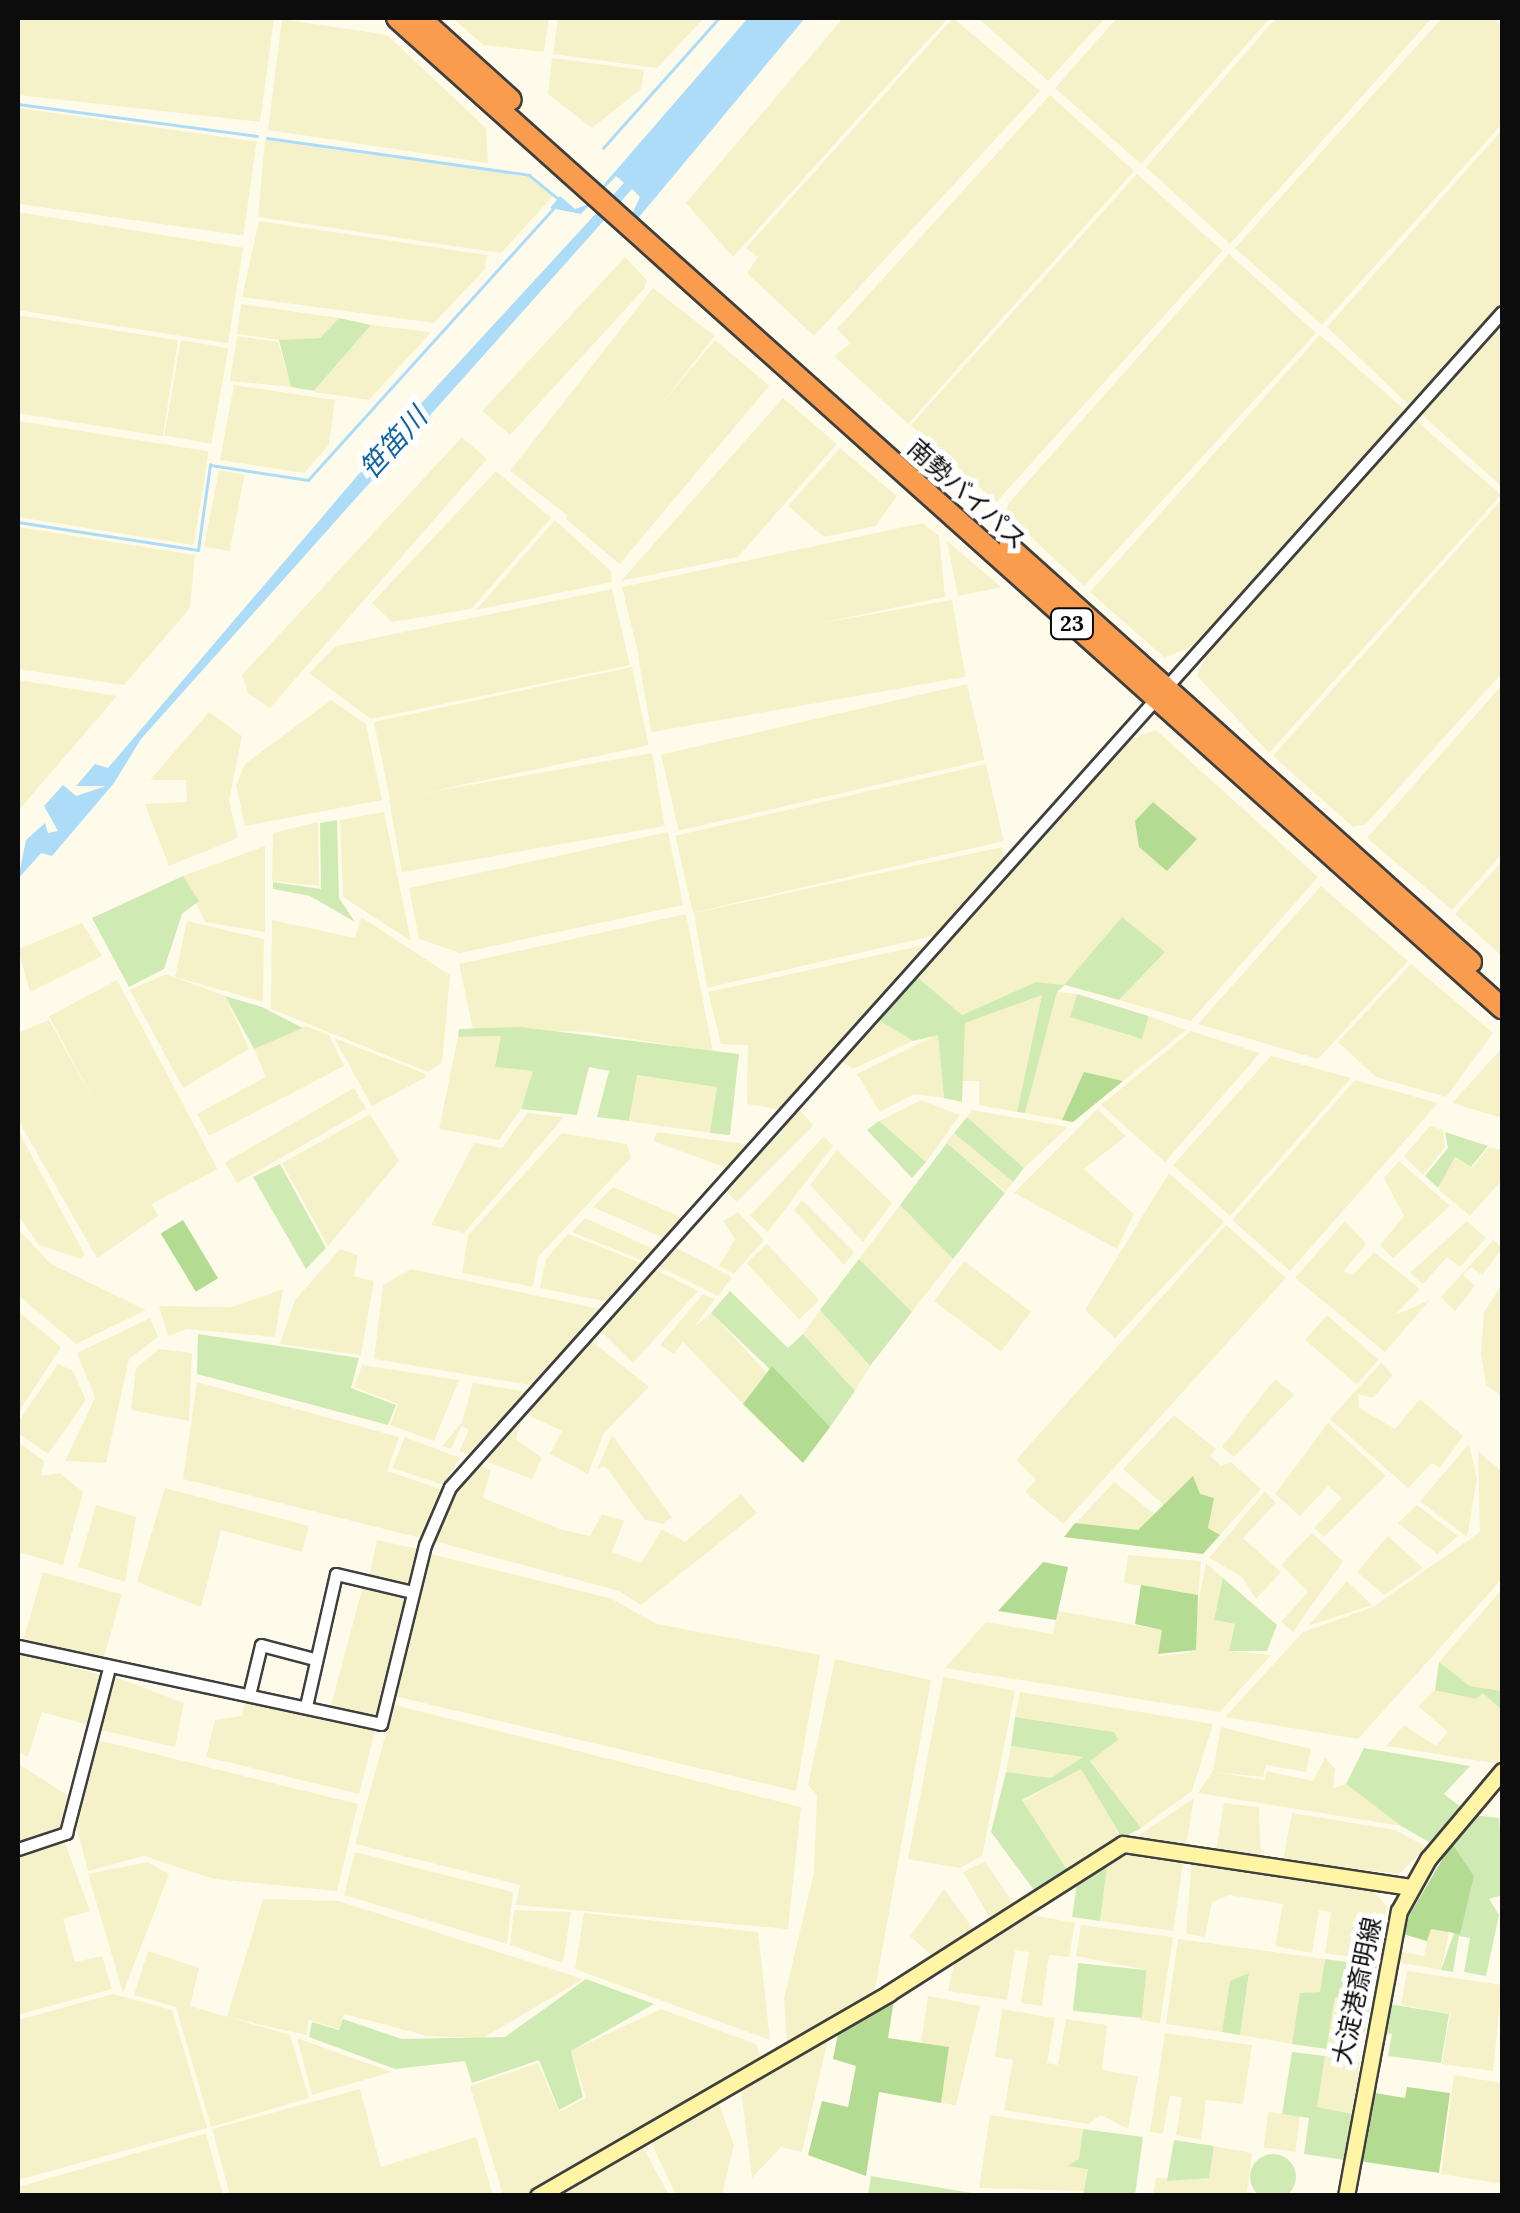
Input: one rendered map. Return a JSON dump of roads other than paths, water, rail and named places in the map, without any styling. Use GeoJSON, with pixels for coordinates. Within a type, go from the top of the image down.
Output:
{"type":"FeatureCollection","features":[{"type":"Feature","properties":{"kind":"highway","name":"南勢バイパス"},"geometry":{"type":"LineString","coordinates":[[397,18],[581,171]]}},
{"type":"Feature","properties":{"kind":"highway","name":"南勢バイパス"},"geometry":{"type":"LineString","coordinates":[[420,18],[581,171],[1161,694],[1502,1008]]}},
{"type":"Feature","properties":{"kind":"highway","name":"南勢バイパス"},"geometry":{"type":"LineString","coordinates":[[1161,694],[1502,990]]}},
{"type":"Feature","properties":{"kind":"street"},"geometry":{"type":"LineString","coordinates":[[18,1646],[108,1672],[250,1695],[380,1724],[413,1592],[450,1488],[1502,312]]}},
{"type":"Feature","properties":{"kind":"street"},"geometry":{"type":"LineString","coordinates":[[306,1706],[336,1574],[413,1592]]}},
{"type":"Feature","properties":{"kind":"street"},"geometry":{"type":"LineString","coordinates":[[250,1695],[261,1645],[314,1660]]}},
{"type":"Feature","properties":{"kind":"street"},"geometry":{"type":"LineString","coordinates":[[18,1849],[66,1833],[108,1672]]}},
{"type":"Feature","properties":{"kind":"street","name":"大淀港斎明線"},"geometry":{"type":"LineString","coordinates":[[1346,2196],[1383,1963],[1410,1888],[1502,1771]]}},
{"type":"Feature","properties":{"kind":"street"},"geometry":{"type":"LineString","coordinates":[[538,2196],[889,1993],[1123,1844],[1410,1888]]}},
{"type":"Feature","properties":{"kind":"water","name":"笹笛川"},"geometry":{"type":"Polygon","coordinates":[[[748,18],[805,18],[620,240],[640,197],[632,189],[141,739],[114,783],[52,856],[41,853],[18,879],[26,840],[45,823],[48,833],[58,831],[44,806],[63,785],[76,796],[106,786],[76,786],[95,764],[108,768],[393,434],[624,183],[616,176],[581,214],[550,208],[560,196],[575,209],[586,205],[748,18]]]}},
{"type":"Feature","properties":{"kind":"waterway"},"geometry":{"type":"LineString","coordinates":[[603,148],[719,18]]}},
{"type":"Feature","properties":{"kind":"waterway"},"geometry":{"type":"LineString","coordinates":[[18,104],[257,136]]}},
{"type":"Feature","properties":{"kind":"waterway"},"geometry":{"type":"LineString","coordinates":[[267,138],[529,175],[559,199]]}},
{"type":"Feature","properties":{"kind":"waterway"},"geometry":{"type":"LineString","coordinates":[[18,522],[198,550],[210,465],[308,480],[553,209]]}}]}
